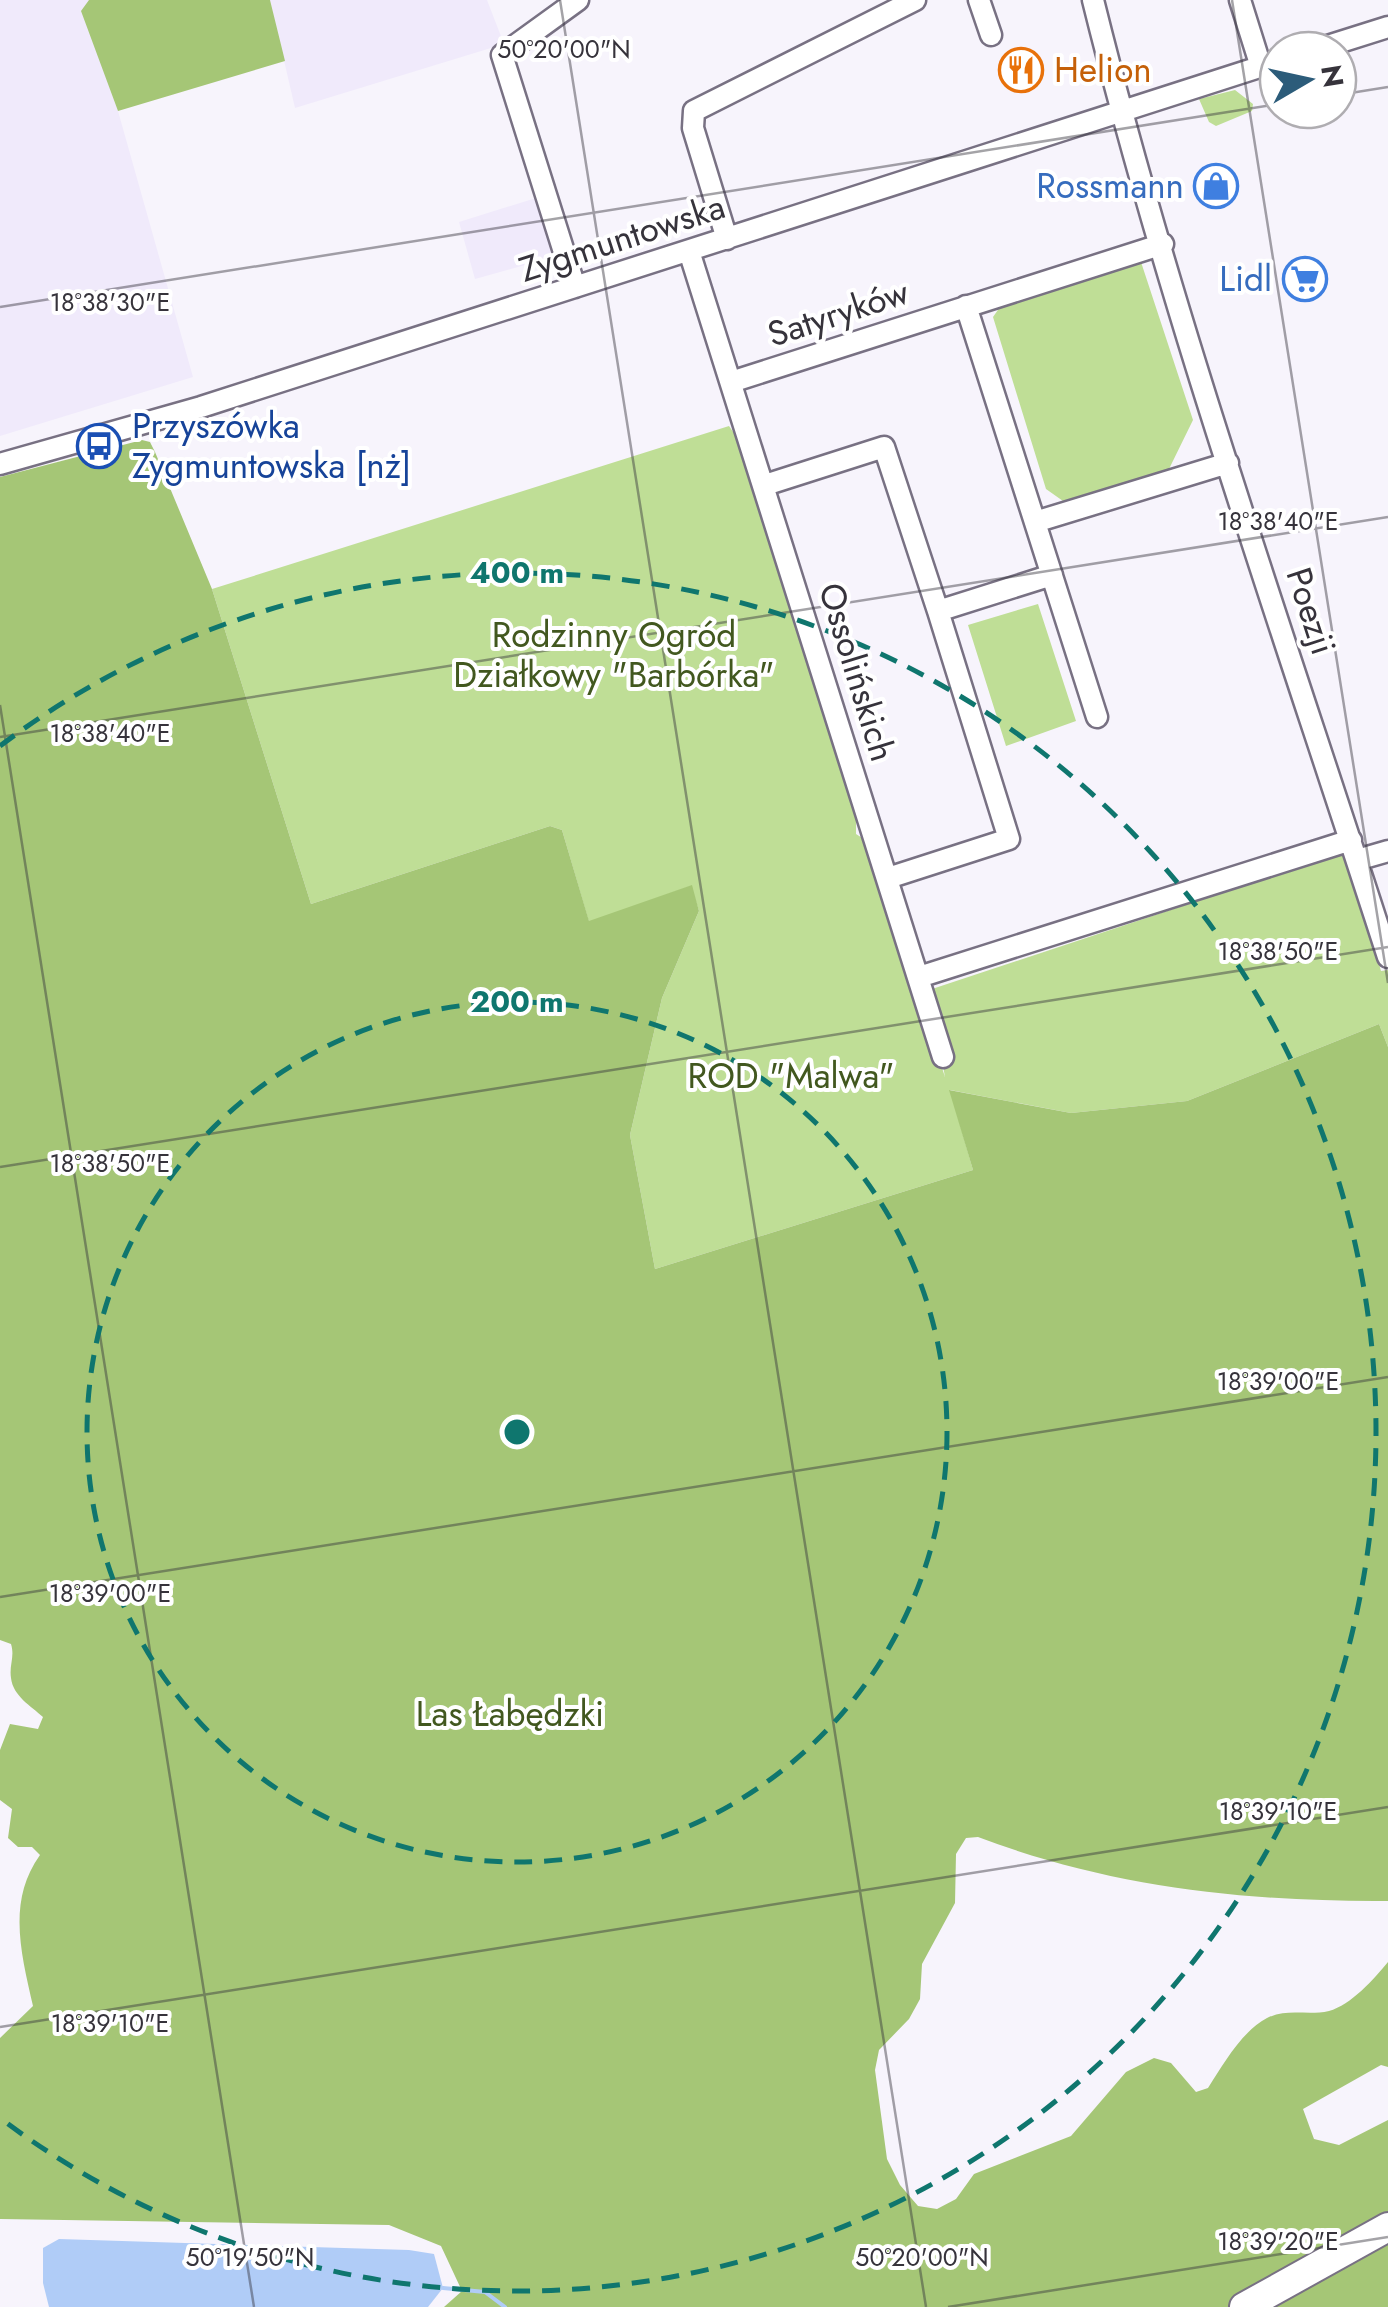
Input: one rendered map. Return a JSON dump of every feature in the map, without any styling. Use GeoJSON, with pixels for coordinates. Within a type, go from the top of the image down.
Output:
{"type":"FeatureCollection","features":[{"type":"Feature","properties":{"kind":"main road"},"geometry":{"type":"LineString","coordinates":[[1244,2307],[1388,2227]]}},
{"type":"Feature","properties":{"kind":"street"},"geometry":{"type":"LineString","coordinates":[[575,288],[502,55],[578,0]]}},
{"type":"Feature","properties":{"kind":"street"},"geometry":{"type":"LineString","coordinates":[[726,239],[693,128],[694,112],[915,0]]}},
{"type":"Feature","properties":{"kind":"street"},"geometry":{"type":"LineString","coordinates":[[980,0],[992,35]]}},
{"type":"Feature","properties":{"kind":"street","name":"Poezji"},"geometry":{"type":"LineString","coordinates":[[1093,0],[1121,113],[1228,463],[1354,850],[1380,906],[1388,957]]}},
{"type":"Feature","properties":{"kind":"street","name":"Zygmuntowska"},"geometry":{"type":"LineString","coordinates":[[1240,0],[1258,40]]}},
{"type":"Feature","properties":{"kind":"street"},"geometry":{"type":"LineString","coordinates":[[1358,36],[1388,27]]}},
{"type":"Feature","properties":{"kind":"street","name":"Zygmuntowska"},"geometry":{"type":"LineString","coordinates":[[0,464],[201,407],[1258,68]]}},
{"type":"Feature","properties":{"kind":"street","name":"Satyryków"},"geometry":{"type":"LineString","coordinates":[[731,382],[1162,244]]}},
{"type":"Feature","properties":{"kind":"street","name":"Ossolińskich"},"geometry":{"type":"LineString","coordinates":[[689,251],[944,1057]]}},
{"type":"Feature","properties":{"kind":"street","name":"Satyryków"},"geometry":{"type":"LineString","coordinates":[[966,306],[1098,717]]}},
{"type":"Feature","properties":{"kind":"street"},"geometry":{"type":"LineString","coordinates":[[764,484],[884,447],[938,612],[1009,839],[888,878]]}},
{"type":"Feature","properties":{"kind":"street"},"geometry":{"type":"LineString","coordinates":[[1035,522],[1228,463]]}},
{"type":"Feature","properties":{"kind":"street"},"geometry":{"type":"LineString","coordinates":[[938,612],[1052,575]]}},
{"type":"Feature","properties":{"kind":"street"},"geometry":{"type":"LineString","coordinates":[[919,978],[1354,850],[1388,851]]}},
{"type":"Feature","properties":{"kind":"shaded area"},"geometry":{"type":"Polygon","coordinates":[[[0,0],[89,0],[82,11],[118,111],[193,377],[0,436],[0,0]]]}},
{"type":"Feature","properties":{"kind":"shaded area"},"geometry":{"type":"Polygon","coordinates":[[[270,0],[487,0],[504,44],[295,108],[270,0]]]}},
{"type":"Feature","properties":{"kind":"shaded area"},"geometry":{"type":"Polygon","coordinates":[[[536,198],[558,256],[475,279],[459,222],[536,198]]]}},
{"type":"Feature","properties":{"kind":"green space"},"geometry":{"type":"Polygon","coordinates":[[[89,0],[270,0],[285,61],[118,111],[81,11],[89,0]]]}},
{"type":"Feature","properties":{"kind":"green space"},"geometry":{"type":"Polygon","coordinates":[[[1235,90],[1253,104],[1252,111],[1216,126],[1209,122],[1199,99],[1235,90]]]}},
{"type":"Feature","properties":{"kind":"green space"},"geometry":{"type":"Polygon","coordinates":[[[1141,262],[1193,420],[1169,469],[1063,501],[1046,489],[993,317],[1000,307],[1141,262]]]}},
{"type":"Feature","properties":{"kind":"green space"},"geometry":{"type":"Polygon","coordinates":[[[729,426],[736,436],[856,817],[856,834],[867,841],[945,1077],[929,990],[1348,851],[1381,971],[1388,970],[1388,1047],[1379,1024],[1187,1101],[1071,1113],[950,1090],[973,1170],[655,1269],[630,1135],[662,998],[699,911],[691,886],[589,922],[562,830],[550,826],[311,904],[212,589],[729,426]]]}},
{"type":"Feature","properties":{"kind":"green space","name":"Las Łabędzki"},"geometry":{"type":"Polygon","coordinates":[[[142,440],[150,442],[155,452],[212,589],[311,904],[550,826],[562,830],[589,921],[692,885],[699,911],[662,998],[630,1135],[655,1269],[973,1170],[949,1090],[1071,1113],[1187,1101],[1379,1024],[1388,1047],[1388,1901],[1283,1898],[1180,1888],[1078,1868],[978,1837],[966,1838],[956,1854],[955,1903],[922,1964],[920,1999],[909,2019],[879,2050],[875,2070],[887,2159],[900,2185],[918,2206],[937,2209],[956,2199],[974,2174],[1071,2136],[1126,2072],[1154,2058],[1171,2063],[1196,2092],[1208,2088],[1233,2050],[1258,2024],[1282,2013],[1337,2008],[1362,1991],[1388,1962],[1388,2067],[1381,2065],[1303,2109],[1314,2139],[1339,2145],[1388,2120],[1388,2307],[444,2307],[462,2291],[441,2246],[389,2225],[0,2219],[0,2038],[33,2006],[21,1947],[20,1909],[23,1891],[40,1855],[32,1847],[18,1847],[8,1838],[12,1809],[0,1800],[0,1750],[10,1724],[38,1729],[43,1717],[15,1690],[11,1644],[0,1640],[0,477],[142,440]]]}},
{"type":"Feature","properties":{"kind":"green space"},"geometry":{"type":"Polygon","coordinates":[[[1038,604],[1076,721],[1006,746],[968,625],[1038,604]]]}},
{"type":"Feature","properties":{"kind":"water"},"geometry":{"type":"Polygon","coordinates":[[[59,2239],[409,2250],[434,2254],[443,2288],[428,2307],[49,2307],[43,2283],[43,2248],[59,2239]]]}},
{"type":"Feature","properties":{"kind":"waterway"},"geometry":{"type":"LineString","coordinates":[[443,2288],[485,2292],[505,2307]]}},
{"type":"Feature","properties":{"kind":"place","name":"Helion"},"geometry":{"type":"Point","coordinates":[1021,70]}},
{"type":"Feature","properties":{"kind":"place","name":"Rossmann"},"geometry":{"type":"Point","coordinates":[1216,186]}},
{"type":"Feature","properties":{"kind":"place","name":"Lidl"},"geometry":{"type":"Point","coordinates":[1305,279]}},
{"type":"Feature","properties":{"kind":"place","name":"Przyszówka Zygmuntowska [nż]"},"geometry":{"type":"Point","coordinates":[99,446]}},
{"type":"Feature","properties":{"kind":"park label","name":"Rodzinny Ogród Działkowy \"Barbórka\""},"geometry":{"type":"Point","coordinates":[614,655]}},
{"type":"Feature","properties":{"kind":"park label","name":"ROD \"Malwa\""},"geometry":{"type":"Point","coordinates":[791,1076]}}]}
